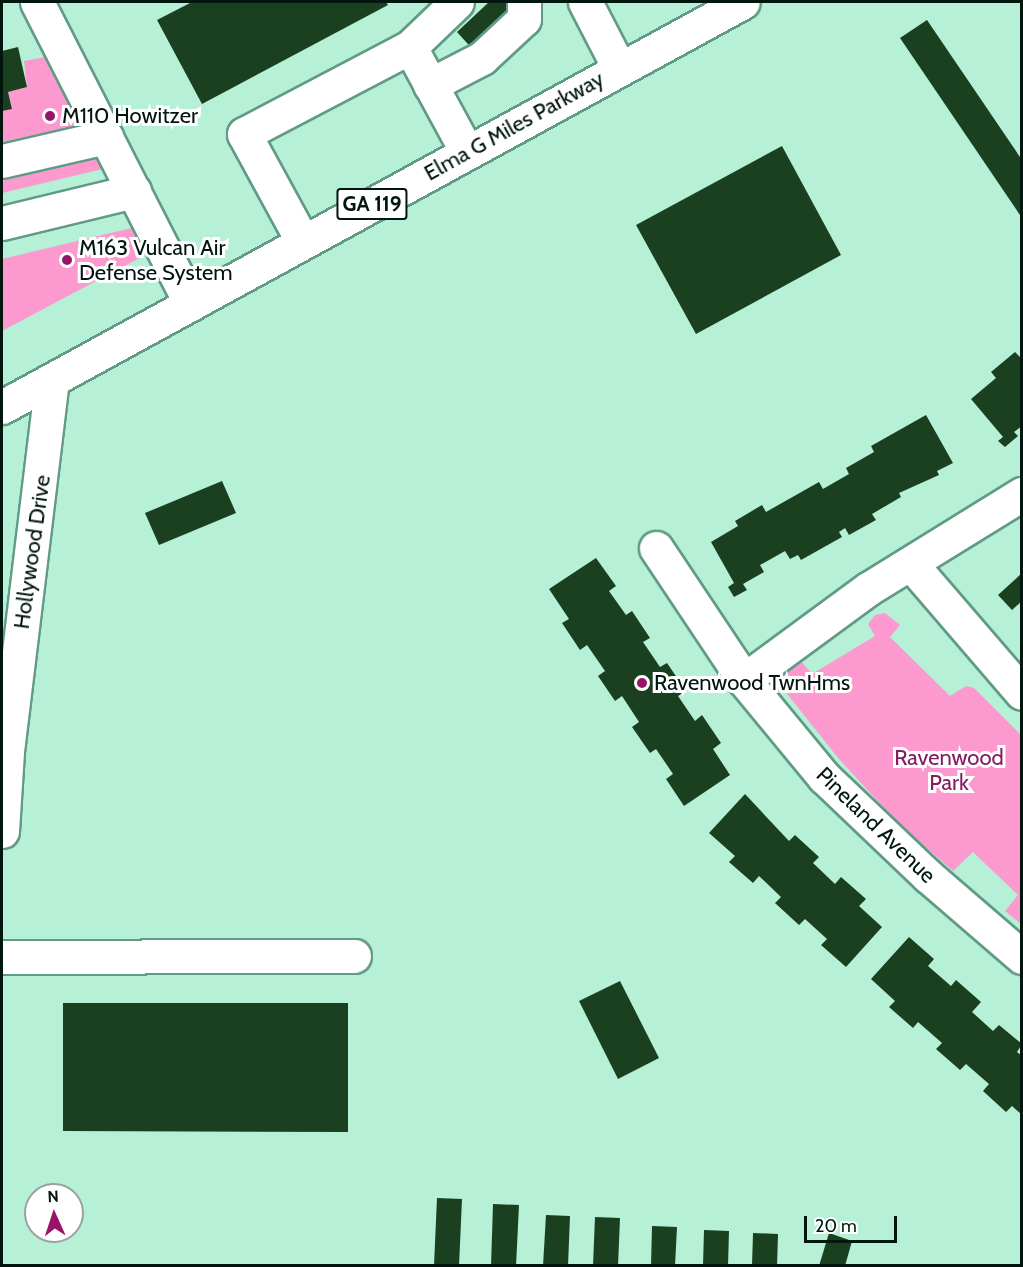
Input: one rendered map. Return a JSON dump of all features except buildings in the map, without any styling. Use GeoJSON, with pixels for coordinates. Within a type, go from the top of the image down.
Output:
{"type":"FeatureCollection","features":[{"type":"Feature","properties":{"kind":"street"},"geometry":{"type":"LineString","coordinates":[[37,2],[191,304]]}},
{"type":"Feature","properties":{"kind":"street"},"geometry":{"type":"LineString","coordinates":[[303,242],[244,134],[410,47],[457,2]]}},
{"type":"Feature","properties":{"kind":"street"},"geometry":{"type":"LineString","coordinates":[[430,85],[482,58],[524,19],[524,2]]}},
{"type":"Feature","properties":{"kind":"street"},"geometry":{"type":"LineString","coordinates":[[585,2],[619,68]]}},
{"type":"Feature","properties":{"kind":"street","name":"Elma G Miles Parkway"},"geometry":{"type":"LineString","coordinates":[[2,407],[619,68],[729,5]]}},
{"type":"Feature","properties":{"kind":"street"},"geometry":{"type":"LineString","coordinates":[[410,47],[467,152]]}},
{"type":"Feature","properties":{"kind":"street"},"geometry":{"type":"LineString","coordinates":[[2,161],[106,137]]}},
{"type":"Feature","properties":{"kind":"street"},"geometry":{"type":"LineString","coordinates":[[2,223],[134,191]]}},
{"type":"Feature","properties":{"kind":"street","name":"Hollywood Drive"},"geometry":{"type":"LineString","coordinates":[[2,831],[10,729],[52,381]]}},
{"type":"Feature","properties":{"kind":"street"},"geometry":{"type":"LineString","coordinates":[[744,680],[868,589],[1022,494]]}},
{"type":"Feature","properties":{"kind":"street","name":"Pineland Avenue"},"geometry":{"type":"LineString","coordinates":[[656,548],[744,680],[824,777],[928,876],[1022,957]]}},
{"type":"Feature","properties":{"kind":"street"},"geometry":{"type":"LineString","coordinates":[[911,564],[1022,693]]}},
{"type":"Feature","properties":{"kind":"street"},"geometry":{"type":"LineString","coordinates":[[2,957],[354,956]]}},
{"type":"Feature","properties":{"kind":"green space"},"geometry":{"type":"Polygon","coordinates":[[[51,56],[83,125],[2,142],[2,111],[12,108],[8,92],[27,87],[24,61],[51,56]]]}},
{"type":"Feature","properties":{"kind":"green space"},"geometry":{"type":"Polygon","coordinates":[[[105,156],[107,168],[2,193],[2,181],[105,156]]]}},
{"type":"Feature","properties":{"kind":"green space"},"geometry":{"type":"Polygon","coordinates":[[[136,227],[147,254],[2,331],[2,259],[136,227]]]}},
{"type":"Feature","properties":{"kind":"green space","name":"Ravenwood Park"},"geometry":{"type":"Polygon","coordinates":[[[885,613],[900,625],[890,637],[950,696],[966,686],[974,688],[1021,735],[1021,924],[1005,911],[1018,895],[973,852],[953,871],[897,822],[839,759],[780,685],[780,664],[794,653],[812,674],[875,636],[868,624],[875,615],[885,613]]]}},
{"type":"Feature","properties":{"kind":"place","name":"M110 Howitzer"},"geometry":{"type":"Point","coordinates":[50,116]}},
{"type":"Feature","properties":{"kind":"place","name":"M163 Vulcan Air Defense System"},"geometry":{"type":"Point","coordinates":[67,260]}},
{"type":"Feature","properties":{"kind":"place","name":"Ravenwood TwnHms"},"geometry":{"type":"Point","coordinates":[642,683]}}]}
